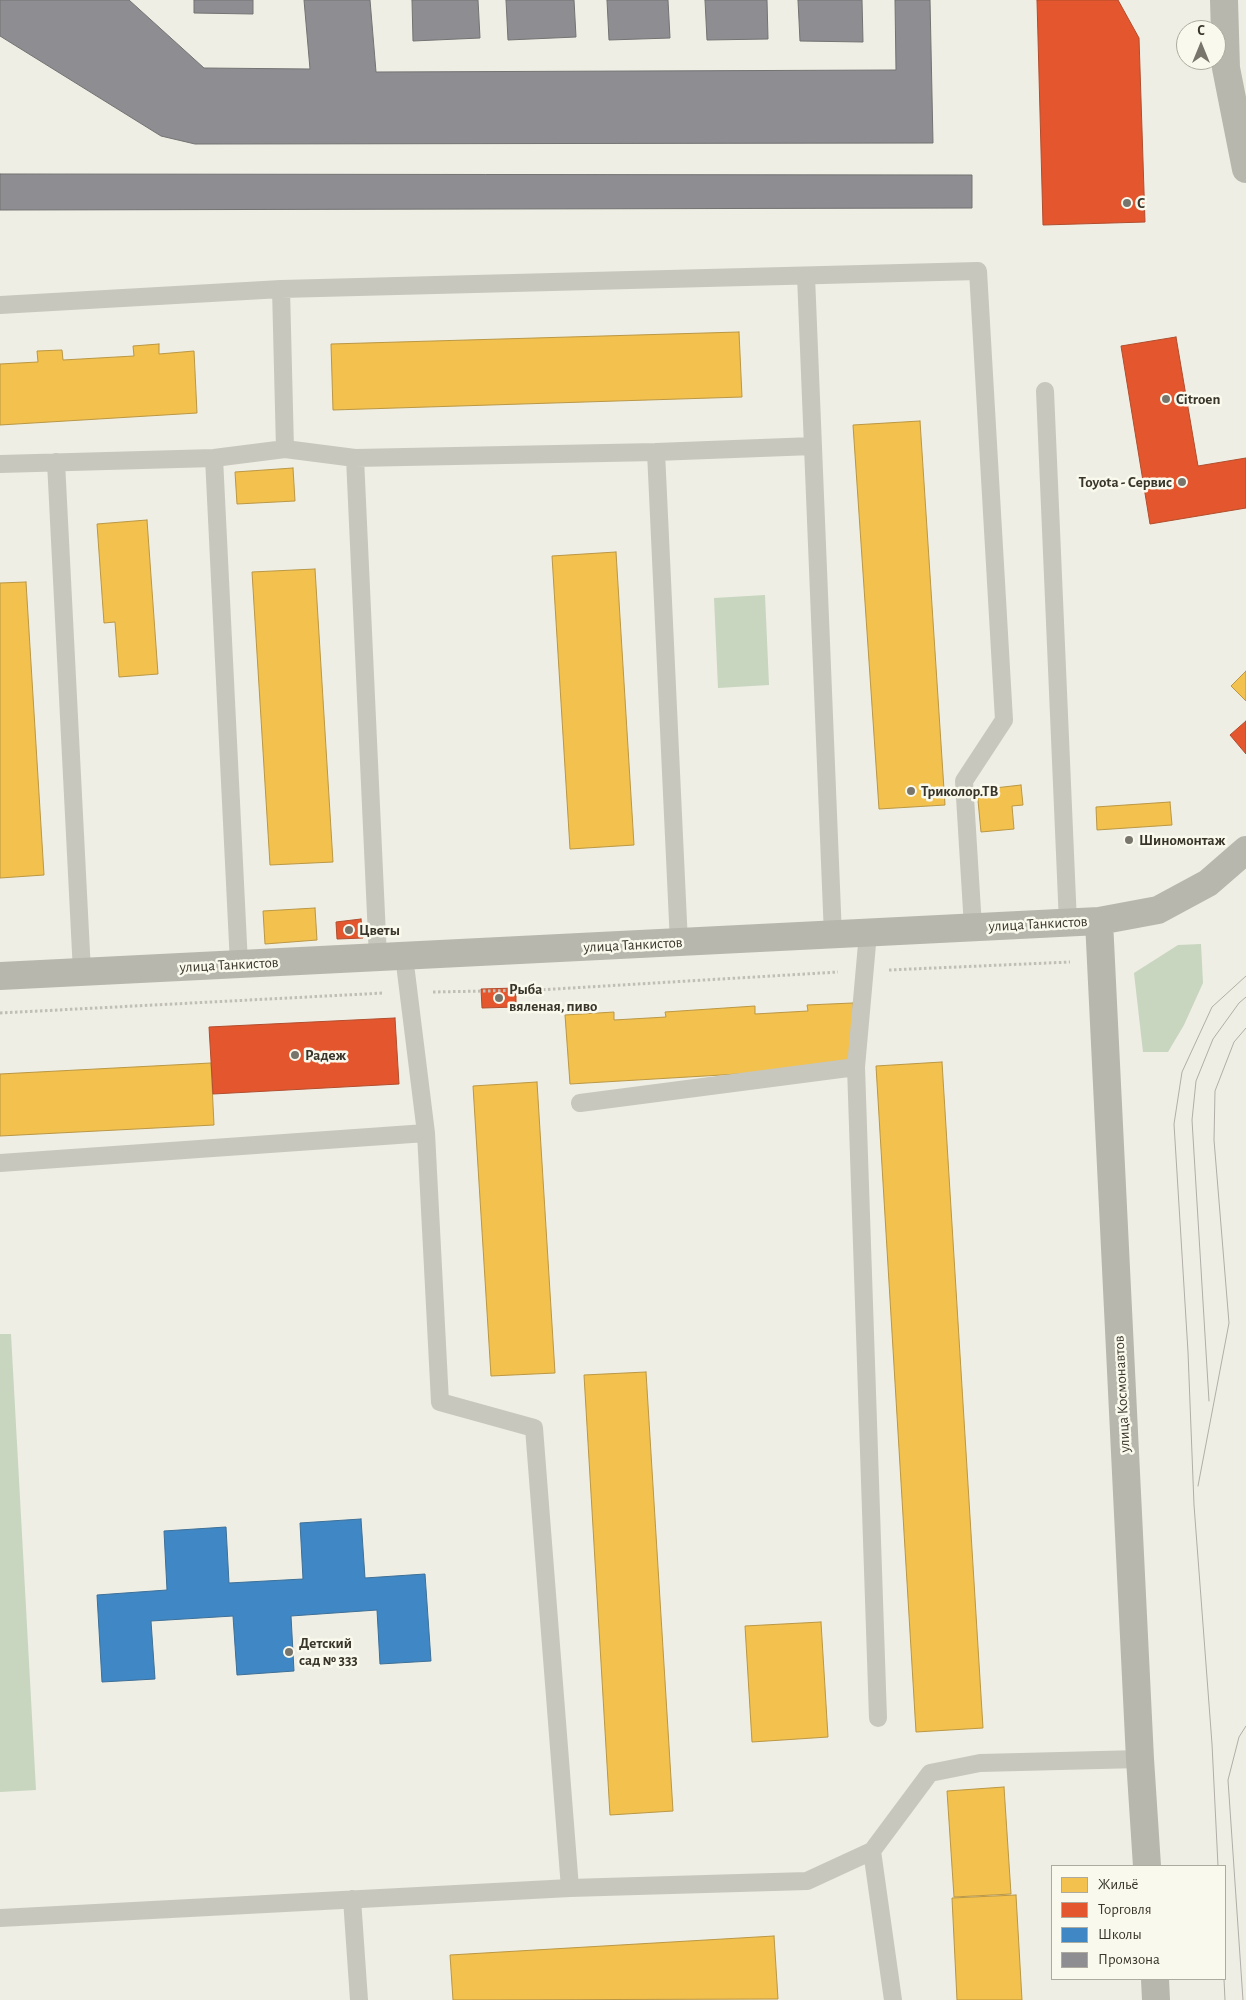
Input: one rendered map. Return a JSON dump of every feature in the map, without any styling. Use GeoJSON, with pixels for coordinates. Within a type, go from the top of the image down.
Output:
{"type":"FeatureCollection","features":[{"type":"Feature","properties":{"kind":"main road"},"geometry":{"type":"LineString","coordinates":[[1224,0],[1226,68],[1246,170]]}},
{"type":"Feature","properties":{"kind":"main road","name":"улица Танкистов"},"geometry":{"type":"LineString","coordinates":[[0,976],[833,936],[1099,921],[1158,910],[1208,884],[1246,850]]}},
{"type":"Feature","properties":{"kind":"main road","name":"улица Космонавтов"},"geometry":{"type":"LineString","coordinates":[[1099,921],[1140,1759],[1147,1865]]}},
{"type":"Feature","properties":{"kind":"main road"},"geometry":{"type":"LineString","coordinates":[[1155,1980],[1156,2000]]}},
{"type":"Feature","properties":{"kind":"lane"},"geometry":{"type":"LineString","coordinates":[[0,306],[281,289],[978,272],[1004,720],[964,780],[973,927]]}},
{"type":"Feature","properties":{"kind":"lane"},"geometry":{"type":"LineString","coordinates":[[806,276],[833,936]]}},
{"type":"Feature","properties":{"kind":"lane"},"geometry":{"type":"LineString","coordinates":[[281,289],[284,449]]}},
{"type":"Feature","properties":{"kind":"lane"},"geometry":{"type":"LineString","coordinates":[[1045,390],[1068,923]]}},
{"type":"Feature","properties":{"kind":"lane"},"geometry":{"type":"LineString","coordinates":[[0,464],[214,458],[284,449],[355,458],[656,452],[813,446]]}},
{"type":"Feature","properties":{"kind":"lane"},"geometry":{"type":"LineString","coordinates":[[656,452],[679,943]]}},
{"type":"Feature","properties":{"kind":"lane"},"geometry":{"type":"LineString","coordinates":[[214,458],[239,964]]}},
{"type":"Feature","properties":{"kind":"lane"},"geometry":{"type":"LineString","coordinates":[[355,458],[391,957],[408,992],[426,1134],[440,1402],[534,1428],[570,1888]]}},
{"type":"Feature","properties":{"kind":"lane"},"geometry":{"type":"LineString","coordinates":[[56,462],[82,972]]}},
{"type":"Feature","properties":{"kind":"lane"},"geometry":{"type":"LineString","coordinates":[[868,933],[856,1067],[878,1718]]}},
{"type":"Feature","properties":{"kind":"lane"},"geometry":{"type":"LineString","coordinates":[[580,1103],[856,1067]]}},
{"type":"Feature","properties":{"kind":"lane"},"geometry":{"type":"LineString","coordinates":[[0,1162],[426,1134]]}},
{"type":"Feature","properties":{"kind":"lane"},"geometry":{"type":"LineString","coordinates":[[0,1918],[570,1888],[807,1881],[872,1851],[930,1773],[980,1763],[1140,1759]]}},
{"type":"Feature","properties":{"kind":"lane"},"geometry":{"type":"LineString","coordinates":[[872,1851],[893,2000]]}},
{"type":"Feature","properties":{"kind":"lane"},"geometry":{"type":"LineString","coordinates":[[352,1899],[359,2000]]}},
{"type":"Feature","properties":{"kind":"path"},"geometry":{"type":"LineString","coordinates":[[0,1013],[408,992],[464,993],[538,990],[865,971],[1100,960]]}},
{"type":"Feature","properties":{"kind":"green space"},"geometry":{"type":"Polygon","coordinates":[[[765,595],[769,685],[718,688],[714,598],[765,595]]]}},
{"type":"Feature","properties":{"kind":"green space"},"geometry":{"type":"Polygon","coordinates":[[[1201,944],[1203,983],[1184,1025],[1168,1052],[1143,1052],[1134,973],[1178,945],[1201,944]]]}},
{"type":"Feature","properties":{"kind":"green space"},"geometry":{"type":"Polygon","coordinates":[[[0,1334],[11,1334],[36,1790],[0,1792],[0,1334]]]}},
{"type":"Feature","properties":{"kind":"building: Жильё"},"geometry":{"type":"Polygon","coordinates":[[[739,332],[742,397],[333,410],[331,344],[739,332]]]}},
{"type":"Feature","properties":{"kind":"building: Жильё"},"geometry":{"type":"Polygon","coordinates":[[[159,344],[159,354],[194,351],[197,413],[0,425],[0,364],[38,362],[37,351],[62,350],[63,360],[134,356],[133,346],[159,344]]]}},
{"type":"Feature","properties":{"kind":"building: Жильё"},"geometry":{"type":"Polygon","coordinates":[[[920,421],[945,805],[879,809],[853,425],[920,421]]]}},
{"type":"Feature","properties":{"kind":"building: Жильё"},"geometry":{"type":"Polygon","coordinates":[[[293,468],[295,501],[237,504],[235,472],[293,468]]]}},
{"type":"Feature","properties":{"kind":"building: Жильё"},"geometry":{"type":"Polygon","coordinates":[[[147,520],[158,674],[119,677],[115,622],[104,623],[97,524],[147,520]]]}},
{"type":"Feature","properties":{"kind":"building: Жильё"},"geometry":{"type":"Polygon","coordinates":[[[616,552],[634,845],[570,849],[552,556],[616,552]]]}},
{"type":"Feature","properties":{"kind":"building: Жильё"},"geometry":{"type":"Polygon","coordinates":[[[315,569],[333,862],[270,865],[252,572],[315,569]]]}},
{"type":"Feature","properties":{"kind":"building: Жильё"},"geometry":{"type":"Polygon","coordinates":[[[26,582],[44,875],[0,878],[0,583],[26,582]]]}},
{"type":"Feature","properties":{"kind":"building: Жильё"},"geometry":{"type":"Polygon","coordinates":[[[1246,671],[1246,701],[1231,686],[1246,671]]]}},
{"type":"Feature","properties":{"kind":"building: Жильё"},"geometry":{"type":"Polygon","coordinates":[[[1021,785],[1023,805],[1012,806],[1014,829],[981,832],[977,790],[1021,785]]]}},
{"type":"Feature","properties":{"kind":"building: Жильё"},"geometry":{"type":"Polygon","coordinates":[[[1170,802],[1172,825],[1097,830],[1096,807],[1170,802]]]}},
{"type":"Feature","properties":{"kind":"building: Жильё"},"geometry":{"type":"Polygon","coordinates":[[[315,908],[317,940],[265,944],[263,911],[315,908]]]}},
{"type":"Feature","properties":{"kind":"building: Жильё"},"geometry":{"type":"Polygon","coordinates":[[[853,1003],[856,1067],[570,1084],[565,1015],[614,1012],[614,1020],[666,1017],[665,1012],[755,1006],[755,1014],[808,1011],[807,1005],[853,1003]]]}},
{"type":"Feature","properties":{"kind":"building: Жильё"},"geometry":{"type":"Polygon","coordinates":[[[942,1062],[983,1728],[916,1732],[876,1066],[942,1062]]]}},
{"type":"Feature","properties":{"kind":"building: Жильё"},"geometry":{"type":"Polygon","coordinates":[[[211,1063],[214,1125],[0,1136],[0,1074],[211,1063]]]}},
{"type":"Feature","properties":{"kind":"building: Жильё"},"geometry":{"type":"Polygon","coordinates":[[[537,1082],[555,1373],[491,1376],[473,1086],[537,1082]]]}},
{"type":"Feature","properties":{"kind":"building: Жильё"},"geometry":{"type":"Polygon","coordinates":[[[646,1372],[673,1811],[610,1815],[584,1375],[646,1372]]]}},
{"type":"Feature","properties":{"kind":"building: Жильё"},"geometry":{"type":"Polygon","coordinates":[[[821,1622],[828,1737],[752,1742],[745,1626],[821,1622]]]}},
{"type":"Feature","properties":{"kind":"building: Жильё"},"geometry":{"type":"Polygon","coordinates":[[[1004,1787],[1011,1894],[954,1897],[947,1791],[1004,1787]]]}},
{"type":"Feature","properties":{"kind":"building: Жильё"},"geometry":{"type":"Polygon","coordinates":[[[1016,1895],[1022,2000],[957,2000],[952,1898],[1016,1895]]]}},
{"type":"Feature","properties":{"kind":"building: Жильё"},"geometry":{"type":"Polygon","coordinates":[[[774,1936],[778,1999],[453,2000],[450,1955],[774,1936]]]}},
{"type":"Feature","properties":{"kind":"building: Торговля"},"geometry":{"type":"Polygon","coordinates":[[[1037,0],[1118,0],[1139,38],[1145,222],[1043,225],[1037,0]]]}},
{"type":"Feature","properties":{"kind":"building: Торговля"},"geometry":{"type":"Polygon","coordinates":[[[1176,337],[1198,466],[1246,458],[1246,508],[1150,524],[1121,346],[1176,337]]]}},
{"type":"Feature","properties":{"kind":"building: Торговля"},"geometry":{"type":"Polygon","coordinates":[[[1246,721],[1246,754],[1230,735],[1246,721]]]}},
{"type":"Feature","properties":{"kind":"building: Торговля","name":"Цветы"},"geometry":{"type":"Polygon","coordinates":[[[361,919],[363,938],[337,939],[336,922],[361,919]]]}},
{"type":"Feature","properties":{"kind":"building: Торговля","name":"Рыба вяленая, пиво"},"geometry":{"type":"Polygon","coordinates":[[[516,988],[516,1007],[482,1008],[481,989],[516,988]]]}},
{"type":"Feature","properties":{"kind":"building: Торговля"},"geometry":{"type":"Polygon","coordinates":[[[395,1018],[399,1084],[213,1094],[209,1027],[395,1018]]]}},
{"type":"Feature","properties":{"kind":"building: Школы","name":"Детский сад № 333"},"geometry":{"type":"Polygon","coordinates":[[[361,1519],[365,1578],[425,1574],[431,1661],[380,1664],[377,1610],[291,1616],[294,1671],[237,1675],[233,1616],[151,1621],[155,1679],[102,1682],[97,1595],[167,1590],[164,1531],[226,1527],[229,1583],[303,1579],[300,1523],[361,1519]]]}},
{"type":"Feature","properties":{"kind":"building: Промзона"},"geometry":{"type":"Polygon","coordinates":[[[0,0],[129,0],[204,68],[310,69],[304,0],[370,0],[376,72],[896,70],[895,0],[930,0],[933,143],[195,144],[161,136],[0,36],[0,0]]]}},
{"type":"Feature","properties":{"kind":"building: Промзона"},"geometry":{"type":"Polygon","coordinates":[[[194,0],[253,0],[253,14],[194,13],[194,0]]]}},
{"type":"Feature","properties":{"kind":"building: Промзона"},"geometry":{"type":"Polygon","coordinates":[[[412,0],[478,0],[480,38],[413,41],[412,0]]]}},
{"type":"Feature","properties":{"kind":"building: Промзона"},"geometry":{"type":"Polygon","coordinates":[[[506,0],[574,0],[576,37],[508,40],[506,0]]]}},
{"type":"Feature","properties":{"kind":"building: Промзона"},"geometry":{"type":"Polygon","coordinates":[[[607,0],[668,0],[670,38],[609,40],[607,0]]]}},
{"type":"Feature","properties":{"kind":"building: Промзона"},"geometry":{"type":"Polygon","coordinates":[[[705,0],[767,0],[768,39],[707,40],[705,0]]]}},
{"type":"Feature","properties":{"kind":"building: Промзона"},"geometry":{"type":"Polygon","coordinates":[[[798,0],[862,0],[863,42],[800,41],[798,0]]]}},
{"type":"Feature","properties":{"kind":"building: Промзона"},"geometry":{"type":"Polygon","coordinates":[[[0,174],[972,175],[972,208],[0,210],[0,174]]]}},
{"type":"Feature","properties":{"kind":"tram line"},"geometry":{"type":"LineString","coordinates":[[1218,1865],[1212,1744],[1194,1505],[1188,1352],[1174,1124],[1182,1072],[1212,1007],[1246,976]]}},
{"type":"Feature","properties":{"kind":"tram line"},"geometry":{"type":"LineString","coordinates":[[1209,1401],[1192,1120],[1196,1081],[1213,1039],[1239,1003],[1246,997]]}},
{"type":"Feature","properties":{"kind":"tram line"},"geometry":{"type":"LineString","coordinates":[[1198,1486],[1229,1323],[1214,1140],[1215,1091],[1234,1042],[1246,1028]]}},
{"type":"Feature","properties":{"kind":"tram line"},"geometry":{"type":"LineString","coordinates":[[1243,2000],[1228,1780],[1239,1737],[1246,1726]]}},
{"type":"Feature","properties":{"kind":"tram line"},"geometry":{"type":"LineString","coordinates":[[1224,1980],[1225,2000]]}},
{"type":"Feature","properties":{"kind":"place","name":"С"},"geometry":{"type":"Point","coordinates":[1127,203]}},
{"type":"Feature","properties":{"kind":"place","name":"Citroen"},"geometry":{"type":"Point","coordinates":[1166,399]}},
{"type":"Feature","properties":{"kind":"place","name":"Toyota - Сервис"},"geometry":{"type":"Point","coordinates":[1182,482]}},
{"type":"Feature","properties":{"kind":"place","name":"Триколор.ТВ"},"geometry":{"type":"Point","coordinates":[911,791]}},
{"type":"Feature","properties":{"kind":"place","name":"Шиномонтаж"},"geometry":{"type":"Point","coordinates":[1129,840]}},
{"type":"Feature","properties":{"kind":"place","name":"Цветы"},"geometry":{"type":"Point","coordinates":[349,930]}},
{"type":"Feature","properties":{"kind":"place","name":"Рыба вяленая, пиво"},"geometry":{"type":"Point","coordinates":[499,998]}},
{"type":"Feature","properties":{"kind":"place","name":"Радеж"},"geometry":{"type":"Point","coordinates":[295,1055]}},
{"type":"Feature","properties":{"kind":"place","name":"Детский сад № 333"},"geometry":{"type":"Point","coordinates":[289,1652]}}]}
